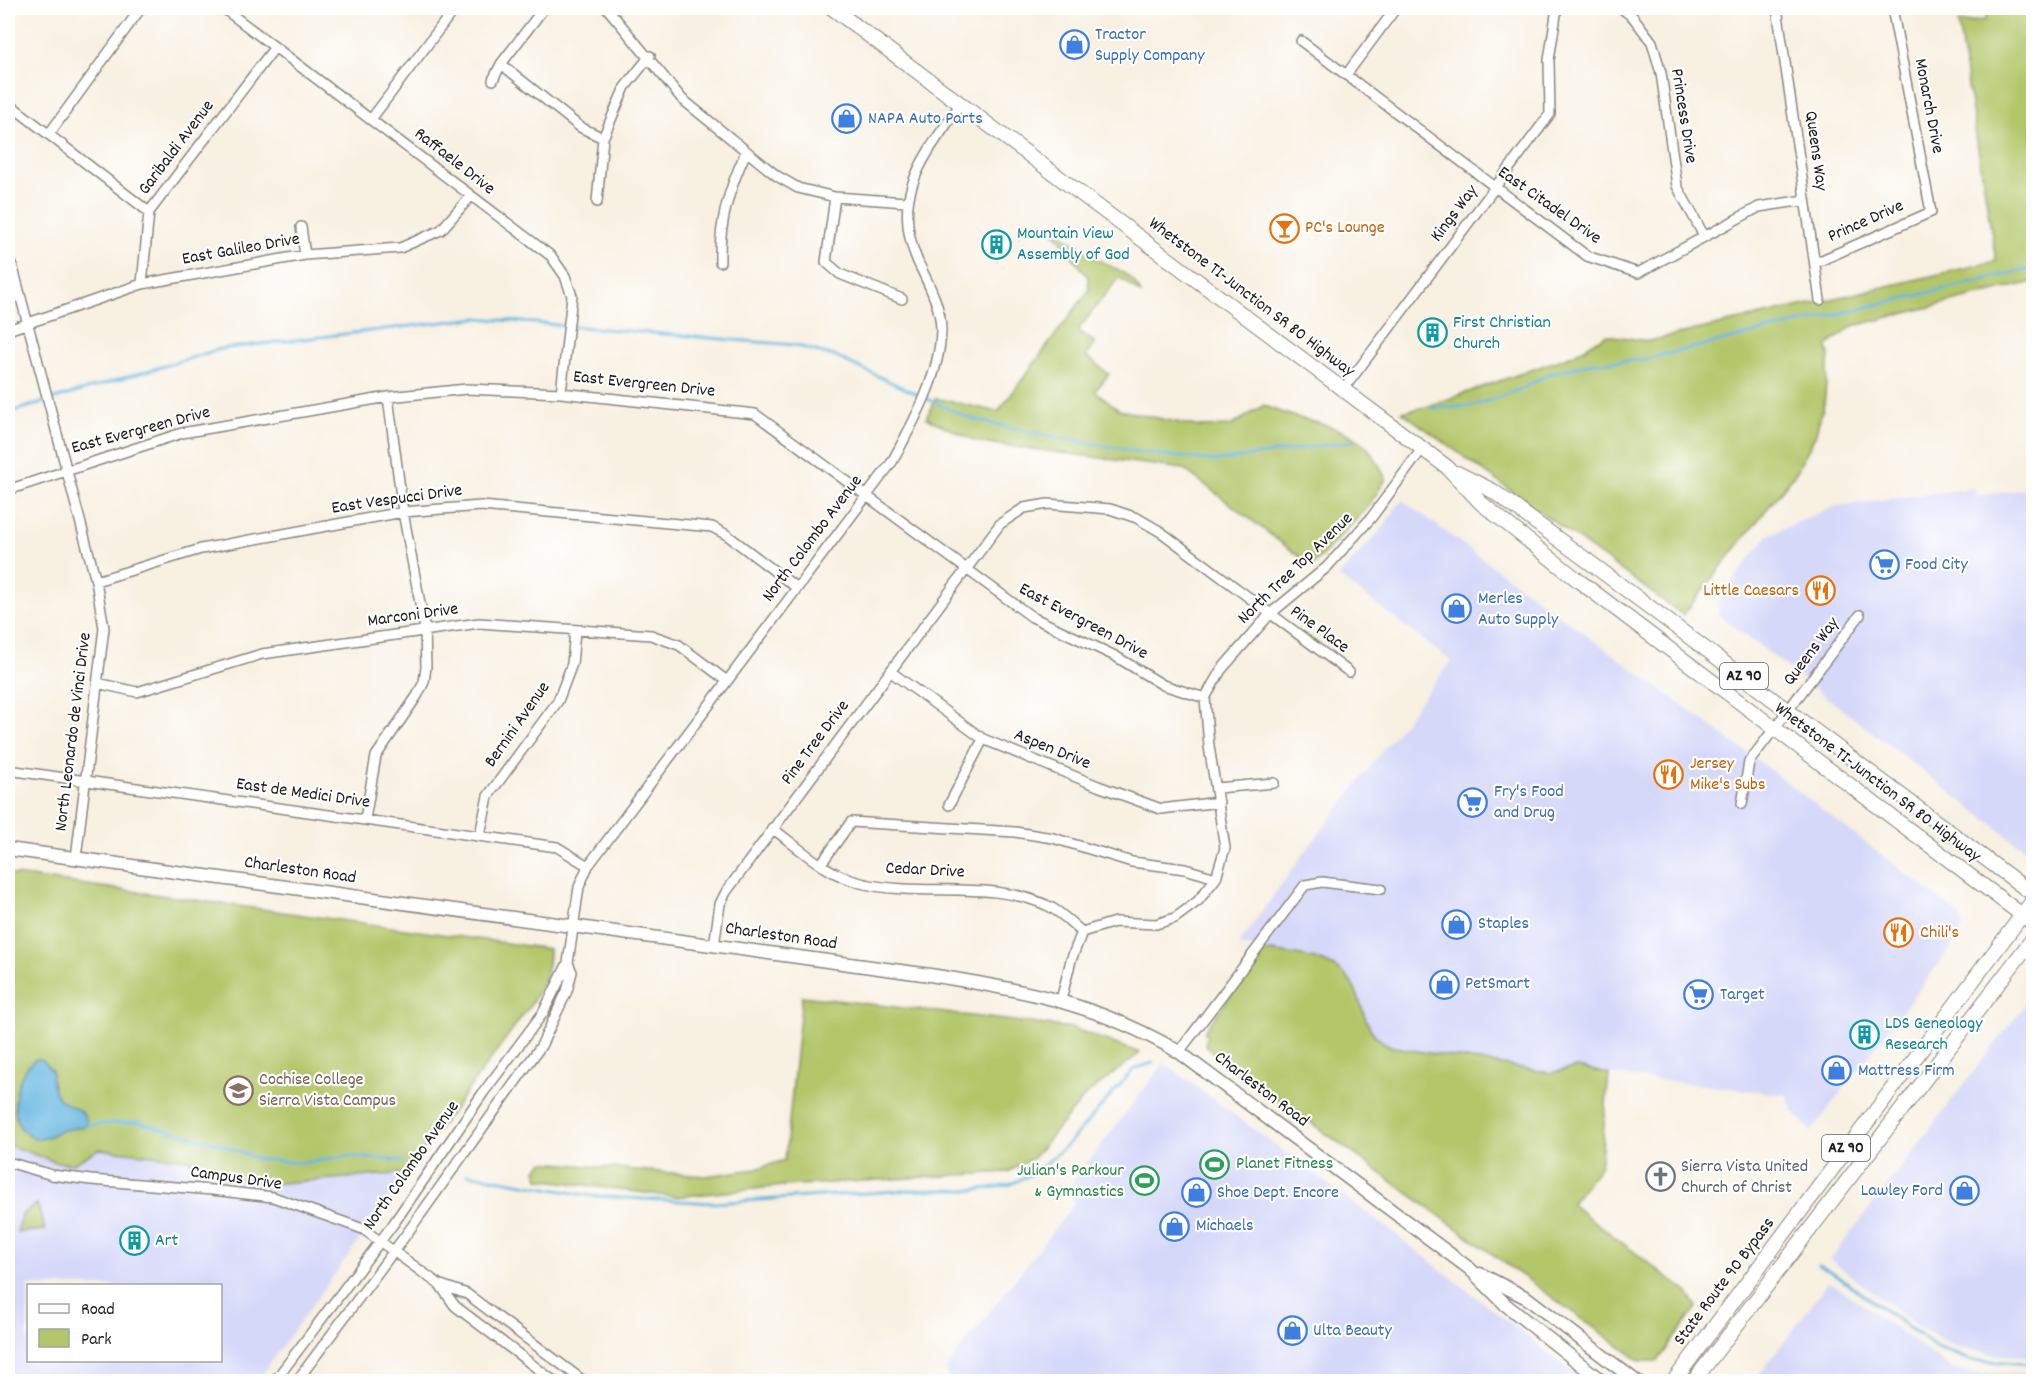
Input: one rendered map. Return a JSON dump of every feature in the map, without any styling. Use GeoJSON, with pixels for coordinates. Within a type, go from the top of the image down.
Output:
{"type":"FeatureCollection","features":[{"type":"Feature","properties":{"kind":"highway","name":"Whetstone TI-Junction SR 80 Highway"},"geometry":{"type":"LineString","coordinates":[[832,8],[1422,449],[1447,467],[1493,491],[1789,710],[2034,897]]}},
{"type":"Feature","properties":{"kind":"highway","name":"Whetstone TI-Junction SR 80 Highway"},"geometry":{"type":"LineString","coordinates":[[1447,467],[1481,503],[1570,574],[2034,924]]}},
{"type":"Feature","properties":{"kind":"highway","name":"State Route 90 Bypass"},"geometry":{"type":"LineString","coordinates":[[1673,1382],[2034,897]]}},
{"type":"Feature","properties":{"kind":"highway","name":"State Route 90 Bypass"},"geometry":{"type":"LineString","coordinates":[[1694,1382],[2034,937]]}},
{"type":"Feature","properties":{"kind":"main road","name":"Charleston Road"},"geometry":{"type":"LineString","coordinates":[[8,849],[941,977],[1017,989],[1101,1013],[1143,1031],[1179,1052],[1470,1269],[1506,1305],[1603,1382]]}},
{"type":"Feature","properties":{"kind":"main road","name":"Charleston Road"},"geometry":{"type":"LineString","coordinates":[[1470,1269],[1527,1298],[1637,1382]]}},
{"type":"Feature","properties":{"kind":"street"},"geometry":{"type":"LineString","coordinates":[[49,134],[141,8]]}},
{"type":"Feature","properties":{"kind":"street","name":"Raffaele Drive"},"geometry":{"type":"LineString","coordinates":[[223,8],[372,118],[470,197],[551,256],[565,276],[572,296],[561,393]]}},
{"type":"Feature","properties":{"kind":"street"},"geometry":{"type":"LineString","coordinates":[[372,118],[455,8]]}},
{"type":"Feature","properties":{"kind":"street"},"geometry":{"type":"LineString","coordinates":[[493,80],[501,64],[544,8]]}},
{"type":"Feature","properties":{"kind":"street"},"geometry":{"type":"LineString","coordinates":[[607,8],[650,56],[682,99],[746,152],[798,188],[834,197],[906,202],[926,156],[960,105]]}},
{"type":"Feature","properties":{"kind":"street"},"geometry":{"type":"LineString","coordinates":[[1346,75],[1396,8]]}},
{"type":"Feature","properties":{"kind":"street","name":"Kings Way"},"geometry":{"type":"LineString","coordinates":[[1343,390],[1550,114],[1549,60],[1557,8]]}},
{"type":"Feature","properties":{"kind":"street","name":"Princess Drive"},"geometry":{"type":"LineString","coordinates":[[1621,8],[1633,17],[1652,42],[1660,73],[1677,186],[1704,236]]}},
{"type":"Feature","properties":{"kind":"street","name":"Queens Way"},"geometry":{"type":"LineString","coordinates":[[1777,8],[1820,300]]}},
{"type":"Feature","properties":{"kind":"street","name":"Monarch Drive"},"geometry":{"type":"LineString","coordinates":[[1892,8],[1931,212]]}},
{"type":"Feature","properties":{"kind":"street","name":"East Citadel Drive"},"geometry":{"type":"LineString","coordinates":[[1301,41],[1587,256],[1638,273],[1759,207],[1805,200]]}},
{"type":"Feature","properties":{"kind":"street","name":"Garibaldi Avenue"},"geometry":{"type":"LineString","coordinates":[[142,285],[149,212],[275,47]]}},
{"type":"Feature","properties":{"kind":"street"},"geometry":{"type":"LineString","coordinates":[[597,202],[603,138],[625,87],[650,56]]}},
{"type":"Feature","properties":{"kind":"street"},"geometry":{"type":"LineString","coordinates":[[501,64],[580,127],[603,138]]}},
{"type":"Feature","properties":{"kind":"street"},"geometry":{"type":"LineString","coordinates":[[8,103],[149,212]]}},
{"type":"Feature","properties":{"kind":"street"},"geometry":{"type":"LineString","coordinates":[[720,262],[720,235],[724,210],[746,152]]}},
{"type":"Feature","properties":{"kind":"street","name":"East Galileo Drive"},"geometry":{"type":"LineString","coordinates":[[8,330],[142,285],[305,255],[400,248],[441,230],[470,197]]}},
{"type":"Feature","properties":{"kind":"street"},"geometry":{"type":"LineString","coordinates":[[834,197],[826,262],[840,274],[902,299]]}},
{"type":"Feature","properties":{"kind":"street","name":"North Colombo Avenue"},"geometry":{"type":"LineString","coordinates":[[274,1382],[380,1240],[483,1093],[543,1013],[568,963],[579,887],[588,866],[892,462],[912,424],[937,355],[941,330],[937,303],[913,249],[906,202]]}},
{"type":"Feature","properties":{"kind":"street","name":"Prince Drive"},"geometry":{"type":"LineString","coordinates":[[1815,263],[1931,212]]}},
{"type":"Feature","properties":{"kind":"street"},"geometry":{"type":"LineString","coordinates":[[301,227],[305,255]]}},
{"type":"Feature","properties":{"kind":"street","name":"North Leonardo de Vinci Drive"},"geometry":{"type":"LineString","coordinates":[[8,260],[13,268],[68,468],[96,581],[104,628],[76,858]]}},
{"type":"Feature","properties":{"kind":"street","name":"East Evergreen Drive"},"geometry":{"type":"LineString","coordinates":[[8,490],[68,468],[182,433],[388,397],[467,389],[561,393],[755,414],[1032,617],[1115,656],[1163,685],[1205,698]]}},
{"type":"Feature","properties":{"kind":"street"},"geometry":{"type":"LineString","coordinates":[[365,819],[376,756],[424,682],[425,630],[403,512],[388,397]]}},
{"type":"Feature","properties":{"kind":"street","name":"North Tree Top Avenue"},"geometry":{"type":"LineString","coordinates":[[1205,698],[1221,670],[1270,614],[1327,567],[1371,518],[1422,449]]}},
{"type":"Feature","properties":{"kind":"street","name":"Pine Tree Drive"},"geometry":{"type":"LineString","coordinates":[[714,946],[720,904],[726,892],[1000,524],[1023,508],[1048,504],[1110,509],[1137,518],[1161,532],[1270,614]]}},
{"type":"Feature","properties":{"kind":"street","name":"East Vespucci Drive"},"geometry":{"type":"LineString","coordinates":[[96,581],[201,549],[403,512],[482,506],[712,527],[727,535],[797,588]]}},
{"type":"Feature","properties":{"kind":"street","name":"Pine Place"},"geometry":{"type":"LineString","coordinates":[[1270,614],[1348,672]]}},
{"type":"Feature","properties":{"kind":"street","name":"Queens Way"},"geometry":{"type":"LineString","coordinates":[[1742,804],[1749,762],[1860,615]]}},
{"type":"Feature","properties":{"kind":"street","name":"Marconi Drive"},"geometry":{"type":"LineString","coordinates":[[97,683],[137,692],[261,654],[478,623],[651,635],[667,640],[727,681]]}},
{"type":"Feature","properties":{"kind":"street","name":"Bernini Avenue"},"geometry":{"type":"LineString","coordinates":[[480,835],[488,796],[558,701],[568,680],[575,631]]}},
{"type":"Feature","properties":{"kind":"street","name":"Aspen Drive"},"geometry":{"type":"LineString","coordinates":[[891,672],[983,740],[1098,786],[1161,809],[1219,802]]}},
{"type":"Feature","properties":{"kind":"street"},"geometry":{"type":"LineString","coordinates":[[1061,1000],[1071,960],[1082,932],[1114,921],[1156,924],[1175,918],[1198,901],[1216,878],[1225,848],[1205,698]]}},
{"type":"Feature","properties":{"kind":"street"},"geometry":{"type":"LineString","coordinates":[[949,805],[983,740]]}},
{"type":"Feature","properties":{"kind":"street","name":"East de Medici Drive"},"geometry":{"type":"LineString","coordinates":[[8,770],[557,847],[588,866]]}},
{"type":"Feature","properties":{"kind":"street"},"geometry":{"type":"LineString","coordinates":[[1216,788],[1274,783]]}},
{"type":"Feature","properties":{"kind":"street"},"geometry":{"type":"LineString","coordinates":[[821,864],[851,822],[1015,832],[1053,838],[1132,862],[1185,869],[1216,878]]}},
{"type":"Feature","properties":{"kind":"street","name":"Cedar Drive"},"geometry":{"type":"LineString","coordinates":[[772,828],[839,876],[862,884],[928,891],[990,891],[1029,898],[1048,906],[1082,932]]}},
{"type":"Feature","properties":{"kind":"street"},"geometry":{"type":"LineString","coordinates":[[1179,1052],[1305,885],[1322,882],[1380,889]]}},
{"type":"Feature","properties":{"kind":"street","name":"North Colombo Avenue"},"geometry":{"type":"LineString","coordinates":[[296,1382],[541,1046],[567,991],[572,972],[568,963]]}},
{"type":"Feature","properties":{"kind":"street","name":"Campus Drive"},"geometry":{"type":"LineString","coordinates":[[8,1162],[52,1174],[91,1180],[273,1197],[363,1229],[440,1285],[455,1306],[555,1382]]}},
{"type":"Feature","properties":{"kind":"street","name":"Campus Drive"},"geometry":{"type":"LineString","coordinates":[[440,1285],[467,1294],[585,1382]]}},
{"type":"Feature","properties":{"kind":"shaded area"},"geometry":{"type":"Polygon","coordinates":[[[1974,488],[1976,496],[2033,488],[2034,842],[2027,851],[1719,615],[1717,602],[1768,535],[1836,506],[1974,488]]]}},
{"type":"Feature","properties":{"kind":"shaded area"},"geometry":{"type":"Polygon","coordinates":[[[1402,500],[1753,757],[1959,914],[1963,927],[1958,938],[1811,1132],[1793,1111],[1787,1095],[1609,1074],[1577,1067],[1551,1073],[1393,1048],[1380,1042],[1371,1032],[1346,976],[1334,967],[1314,959],[1238,945],[1299,860],[1451,661],[1338,576],[1380,531],[1402,500]]]}},
{"type":"Feature","properties":{"kind":"shaded area","name":"Cochise College Sierra Vista Campus"},"geometry":{"type":"Polygon","coordinates":[[[8,874],[550,949],[549,969],[529,1007],[257,1381],[8,1382],[8,874]]]}},
{"type":"Feature","properties":{"kind":"shaded area"},"geometry":{"type":"Polygon","coordinates":[[[2033,994],[2034,1357],[1990,1354],[1955,1346],[1922,1329],[1830,1260],[2033,994]]]}},
{"type":"Feature","properties":{"kind":"shaded area"},"geometry":{"type":"Polygon","coordinates":[[[1164,1063],[1386,1227],[1585,1381],[948,1381],[946,1368],[1074,1204],[1071,1185],[1164,1063]]]}},
{"type":"Feature","properties":{"kind":"shaded area"},"geometry":{"type":"Polygon","coordinates":[[[1829,1281],[1951,1368],[1971,1373],[2033,1374],[2033,1381],[1755,1381],[1829,1281]]]}},
{"type":"Feature","properties":{"kind":"green space"},"geometry":{"type":"Polygon","coordinates":[[[1989,8],[2033,8],[2033,282],[1853,326],[1827,346],[1829,355],[1824,404],[1815,436],[1797,471],[1683,615],[1402,412],[1426,407],[1573,355],[1606,335],[1649,341],[1996,261],[1958,23],[1985,20],[1989,8]]]}},
{"type":"Feature","properties":{"kind":"green space"},"geometry":{"type":"Polygon","coordinates":[[[1051,228],[1127,276],[1141,294],[1119,277],[1078,330],[1095,343],[1086,356],[1109,374],[1095,391],[1120,410],[1200,427],[1231,426],[1264,405],[1348,434],[1360,441],[1372,454],[1386,479],[1367,508],[1312,566],[1184,469],[978,442],[926,418],[936,398],[998,412],[1089,290],[1088,277],[1051,228]]]}},
{"type":"Feature","properties":{"kind":"green space","name":"Cochise College Sierra Vista Campus"},"geometry":{"type":"Polygon","coordinates":[[[8,874],[549,949],[548,965],[541,986],[529,1007],[407,1173],[269,1184],[216,1176],[188,1159],[99,1149],[73,1164],[55,1162],[8,1145],[8,874]]]}},
{"type":"Feature","properties":{"kind":"green space"},"geometry":{"type":"Polygon","coordinates":[[[1270,951],[1310,958],[1339,970],[1353,985],[1368,1025],[1374,1034],[1393,1047],[1551,1073],[1577,1067],[1609,1074],[1600,1167],[1571,1204],[1687,1292],[1697,1307],[1658,1361],[1640,1361],[1205,1046],[1207,1034],[1204,1032],[1260,955],[1270,951]]]}},
{"type":"Feature","properties":{"kind":"green space"},"geometry":{"type":"Polygon","coordinates":[[[802,996],[1072,1028],[1140,1053],[1086,1095],[1033,1158],[1008,1172],[783,1186],[675,1197],[539,1179],[536,1170],[543,1162],[705,1176],[756,1169],[785,1160],[802,996]]]}},
{"type":"Feature","properties":{"kind":"green space"},"geometry":{"type":"Polygon","coordinates":[[[37,1204],[45,1230],[17,1232],[23,1213],[37,1204]]]}},
{"type":"Feature","properties":{"kind":"water"},"geometry":{"type":"Polygon","coordinates":[[[36,1059],[42,1059],[52,1071],[52,1085],[56,1094],[61,1100],[81,1112],[87,1125],[60,1131],[42,1139],[34,1138],[24,1132],[18,1123],[15,1100],[22,1075],[36,1059]]]}},
{"type":"Feature","properties":{"kind":"waterway"},"geometry":{"type":"LineString","coordinates":[[1432,408],[1473,406],[1524,388],[1548,374],[1593,363],[1641,360],[2034,268]]}},
{"type":"Feature","properties":{"kind":"waterway"},"geometry":{"type":"LineString","coordinates":[[8,413],[220,349],[477,318],[794,345],[834,356],[969,418],[1032,433],[1145,453],[1217,461],[1354,441]]}},
{"type":"Feature","properties":{"kind":"waterway"},"geometry":{"type":"LineString","coordinates":[[467,1174],[592,1196],[713,1203],[911,1190],[975,1190],[1009,1185],[1039,1170],[1070,1142],[1134,1069],[1153,1063]]}},
{"type":"Feature","properties":{"kind":"waterway"},"geometry":{"type":"LineString","coordinates":[[87,1125],[138,1122],[220,1144],[257,1159],[302,1163],[346,1156],[402,1161]]}},
{"type":"Feature","properties":{"kind":"waterway"},"geometry":{"type":"LineString","coordinates":[[1819,1266],[1832,1272],[1936,1347],[1970,1360],[2034,1364]]}},
{"type":"Feature","properties":{"kind":"place","name":"Tractor Supply Company"},"geometry":{"type":"Point","coordinates":[1074,45]}},
{"type":"Feature","properties":{"kind":"place","name":"NAPA Auto Parts"},"geometry":{"type":"Point","coordinates":[847,119]}},
{"type":"Feature","properties":{"kind":"place","name":"PC's Lounge"},"geometry":{"type":"Point","coordinates":[1284,228]}},
{"type":"Feature","properties":{"kind":"place","name":"Mountain View Assembly of God"},"geometry":{"type":"Point","coordinates":[996,244]}},
{"type":"Feature","properties":{"kind":"place","name":"First Christian Church"},"geometry":{"type":"Point","coordinates":[1432,333]}},
{"type":"Feature","properties":{"kind":"place","name":"Food City"},"geometry":{"type":"Point","coordinates":[1884,565]}},
{"type":"Feature","properties":{"kind":"place","name":"Little Caesars"},"geometry":{"type":"Point","coordinates":[1820,591]}},
{"type":"Feature","properties":{"kind":"place","name":"Merles Auto Supply"},"geometry":{"type":"Point","coordinates":[1457,609]}},
{"type":"Feature","properties":{"kind":"place","name":"Jersey Mike's Subs"},"geometry":{"type":"Point","coordinates":[1669,774]}},
{"type":"Feature","properties":{"kind":"place","name":"Fry's Food and Drug"},"geometry":{"type":"Point","coordinates":[1473,802]}},
{"type":"Feature","properties":{"kind":"place","name":"Staples"},"geometry":{"type":"Point","coordinates":[1457,924]}},
{"type":"Feature","properties":{"kind":"place","name":"Chili's"},"geometry":{"type":"Point","coordinates":[1899,933]}},
{"type":"Feature","properties":{"kind":"place","name":"PetSmart"},"geometry":{"type":"Point","coordinates":[1444,984]}},
{"type":"Feature","properties":{"kind":"place","name":"Target"},"geometry":{"type":"Point","coordinates":[1699,995]}},
{"type":"Feature","properties":{"kind":"place","name":"LDS Geneology Research"},"geometry":{"type":"Point","coordinates":[1864,1034]}},
{"type":"Feature","properties":{"kind":"place","name":"Mattress Firm"},"geometry":{"type":"Point","coordinates":[1837,1071]}},
{"type":"Feature","properties":{"kind":"place","name":"Cochise College Sierra Vista Campus"},"geometry":{"type":"Point","coordinates":[238,1090]}},
{"type":"Feature","properties":{"kind":"place","name":"Planet Fitness"},"geometry":{"type":"Point","coordinates":[1215,1164]}},
{"type":"Feature","properties":{"kind":"place","name":"Sierra Vista United Church of Christ"},"geometry":{"type":"Point","coordinates":[1660,1177]}},
{"type":"Feature","properties":{"kind":"place","name":"Julian's Parkour & Gymnastics"},"geometry":{"type":"Point","coordinates":[1145,1181]}},
{"type":"Feature","properties":{"kind":"place","name":"Lawley Ford"},"geometry":{"type":"Point","coordinates":[1964,1191]}},
{"type":"Feature","properties":{"kind":"place","name":"Shoe Dept. Encore"},"geometry":{"type":"Point","coordinates":[1196,1193]}},
{"type":"Feature","properties":{"kind":"place","name":"Michaels"},"geometry":{"type":"Point","coordinates":[1175,1226]}},
{"type":"Feature","properties":{"kind":"place","name":"Art"},"geometry":{"type":"Point","coordinates":[134,1241]}},
{"type":"Feature","properties":{"kind":"place","name":"Ulta Beauty"},"geometry":{"type":"Point","coordinates":[1292,1331]}}]}
